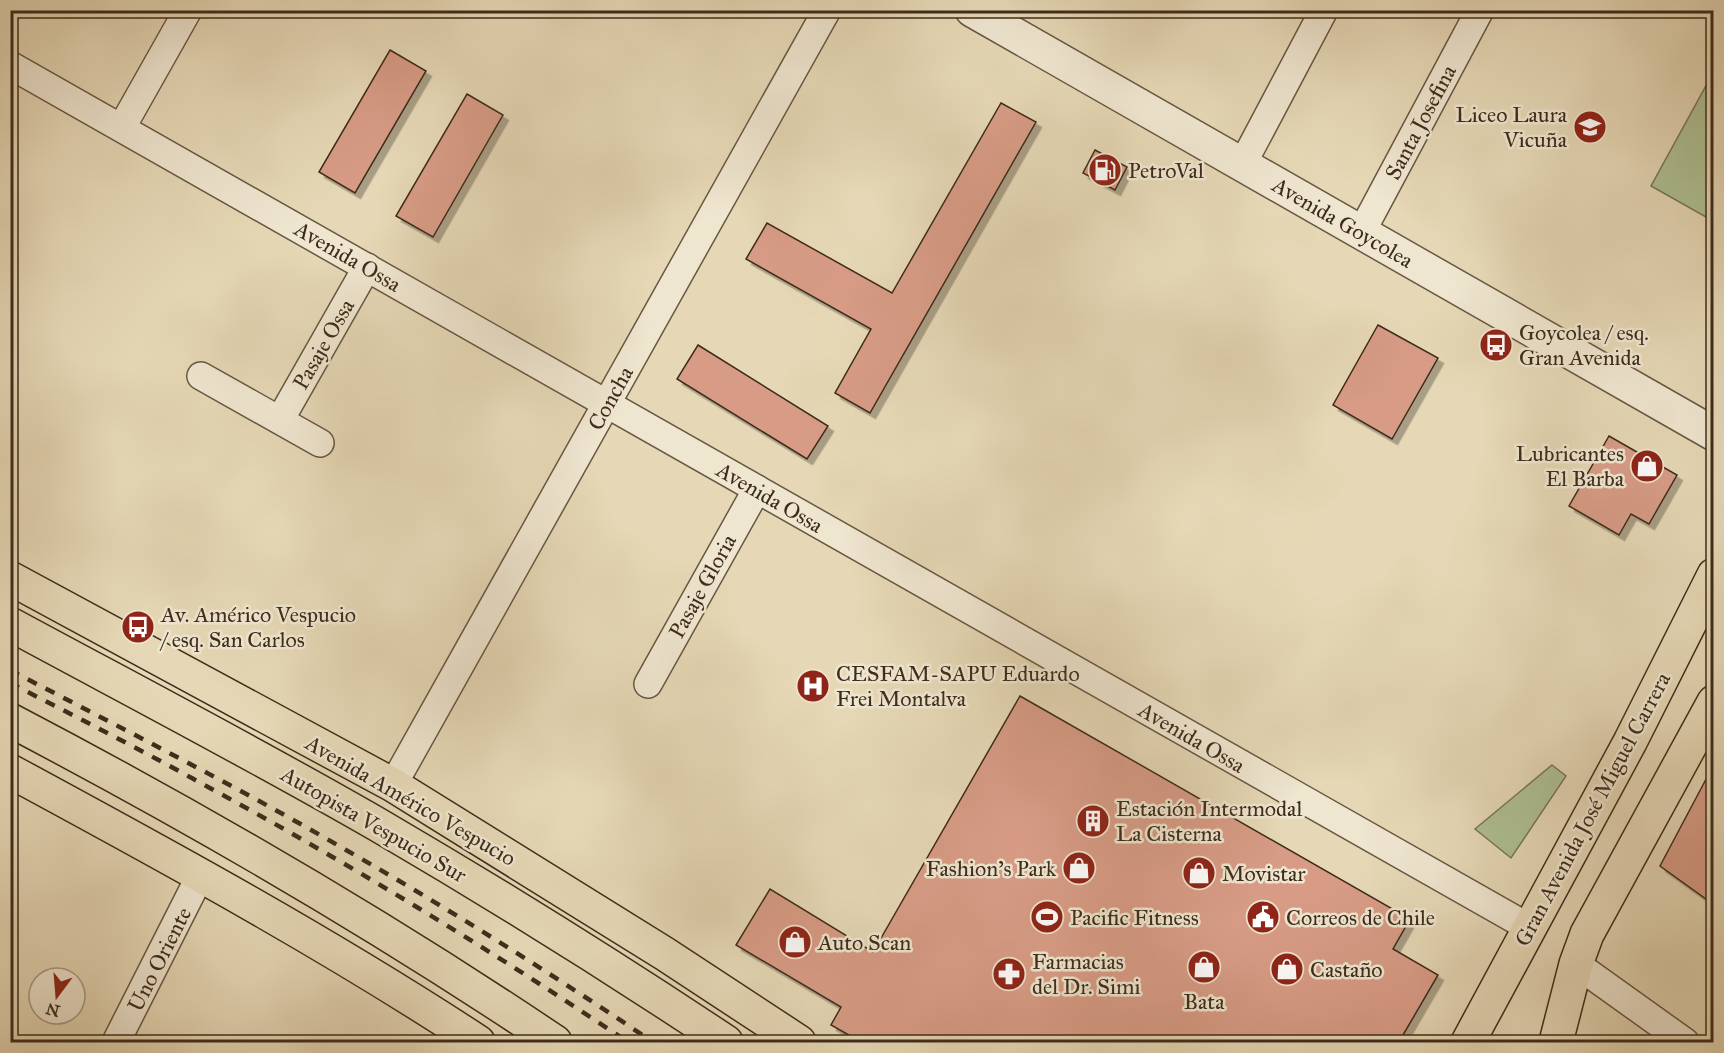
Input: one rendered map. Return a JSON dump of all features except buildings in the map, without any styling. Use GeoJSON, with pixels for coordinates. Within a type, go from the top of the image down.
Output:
{"type":"FeatureCollection","features":[{"type":"Feature","properties":{"kind":"main road","name":"Gran Avenida José Miguel Carrera"},"geometry":{"type":"LineString","coordinates":[[1468,1042],[1630,742],[1713,575]]}},
{"type":"Feature","properties":{"kind":"main road","name":"Avenida Américo Vespucio"},"geometry":{"type":"LineString","coordinates":[[10,578],[393,785],[655,948],[799,1042]]}},
{"type":"Feature","properties":{"kind":"main road","name":"Autopista Vespucio Sur"},"geometry":{"type":"LineString","coordinates":[[10,624],[245,750],[400,838],[543,924],[726,1042]]}},
{"type":"Feature","properties":{"kind":"main road"},"geometry":{"type":"LineString","coordinates":[[1556,1042],[1576,964],[1587,934],[1713,702]]}},
{"type":"Feature","properties":{"kind":"main road"},"geometry":{"type":"LineString","coordinates":[[10,720],[302,883],[471,987],[555,1042]]}},
{"type":"Feature","properties":{"kind":"main road"},"geometry":{"type":"LineString","coordinates":[[10,771],[201,874],[348,959],[478,1042]]}},
{"type":"Feature","properties":{"kind":"street"},"geometry":{"type":"LineString","coordinates":[[122,128],[188,10]]}},
{"type":"Feature","properties":{"kind":"street","name":"Concha"},"geometry":{"type":"LineString","coordinates":[[393,785],[827,10]]}},
{"type":"Feature","properties":{"kind":"street"},"geometry":{"type":"LineString","coordinates":[[1242,165],[1324,10]]}},
{"type":"Feature","properties":{"kind":"street","name":"Santa Josefina"},"geometry":{"type":"LineString","coordinates":[[1361,233],[1480,10]]}},
{"type":"Feature","properties":{"kind":"street","name":"Avenida Goycolea"},"geometry":{"type":"LineString","coordinates":[[975,11],[1713,434]]}},
{"type":"Feature","properties":{"kind":"street","name":"Avenida Ossa"},"geometry":{"type":"LineString","coordinates":[[10,65],[1530,928]]}},
{"type":"Feature","properties":{"kind":"street","name":"Pasaje Ossa"},"geometry":{"type":"LineString","coordinates":[[280,420],[367,267]]}},
{"type":"Feature","properties":{"kind":"street"},"geometry":{"type":"LineString","coordinates":[[201,376],[320,443]]}},
{"type":"Feature","properties":{"kind":"street","name":"Pasaje Gloria"},"geometry":{"type":"LineString","coordinates":[[648,684],[756,489]]}},
{"type":"Feature","properties":{"kind":"street","name":"Uno Oriente"},"geometry":{"type":"LineString","coordinates":[[116,1042],[201,874]]}},
{"type":"Feature","properties":{"kind":"street"},"geometry":{"type":"LineString","coordinates":[[1576,964],[1685,1042]]}},
{"type":"Feature","properties":{"kind":"green space"},"geometry":{"type":"Polygon","coordinates":[[[1713,73],[1714,221],[1651,186],[1713,73]]]}},
{"type":"Feature","properties":{"kind":"green space"},"geometry":{"type":"Polygon","coordinates":[[[1552,765],[1566,776],[1511,858],[1475,829],[1552,765]]]}},
{"type":"Feature","properties":{"kind":"railway"},"geometry":{"type":"LineString","coordinates":[[10,670],[305,826],[501,943],[653,1042]]}},
{"type":"Feature","properties":{"kind":"railway"},"geometry":{"type":"LineString","coordinates":[[10,683],[159,760],[315,847],[473,942],[628,1042]]}},
{"type":"Feature","properties":{"kind":"place","name":"Liceo Laura Vicuña"},"geometry":{"type":"Point","coordinates":[1590,127]}},
{"type":"Feature","properties":{"kind":"place","name":"PetroVal"},"geometry":{"type":"Point","coordinates":[1105,170]}},
{"type":"Feature","properties":{"kind":"place","name":"Goycolea / esq. Gran Avenida"},"geometry":{"type":"Point","coordinates":[1496,345]}},
{"type":"Feature","properties":{"kind":"place","name":"Lubricantes El Barba"},"geometry":{"type":"Point","coordinates":[1647,466]}},
{"type":"Feature","properties":{"kind":"place","name":"Av. Américo Vespucio / esq. San Carlos"},"geometry":{"type":"Point","coordinates":[138,627]}},
{"type":"Feature","properties":{"kind":"place","name":"CESFAM-SAPU Eduardo Frei Montalva"},"geometry":{"type":"Point","coordinates":[813,686]}},
{"type":"Feature","properties":{"kind":"place","name":"Estación Intermodal La Cisterna"},"geometry":{"type":"Point","coordinates":[1093,821]}},
{"type":"Feature","properties":{"kind":"place","name":"Fashion's Park"},"geometry":{"type":"Point","coordinates":[1079,868]}},
{"type":"Feature","properties":{"kind":"place","name":"Movistar"},"geometry":{"type":"Point","coordinates":[1199,873]}},
{"type":"Feature","properties":{"kind":"place","name":"Pacific Fitness"},"geometry":{"type":"Point","coordinates":[1047,917]}},
{"type":"Feature","properties":{"kind":"place","name":"Correos de Chile"},"geometry":{"type":"Point","coordinates":[1263,917]}},
{"type":"Feature","properties":{"kind":"place","name":"Auto Scan"},"geometry":{"type":"Point","coordinates":[795,942]}},
{"type":"Feature","properties":{"kind":"place","name":"Bata"},"geometry":{"type":"Point","coordinates":[1204,967]}},
{"type":"Feature","properties":{"kind":"place","name":"Castaño"},"geometry":{"type":"Point","coordinates":[1287,969]}},
{"type":"Feature","properties":{"kind":"place","name":"Farmacias del Dr. Simi"},"geometry":{"type":"Point","coordinates":[1009,974]}}]}
